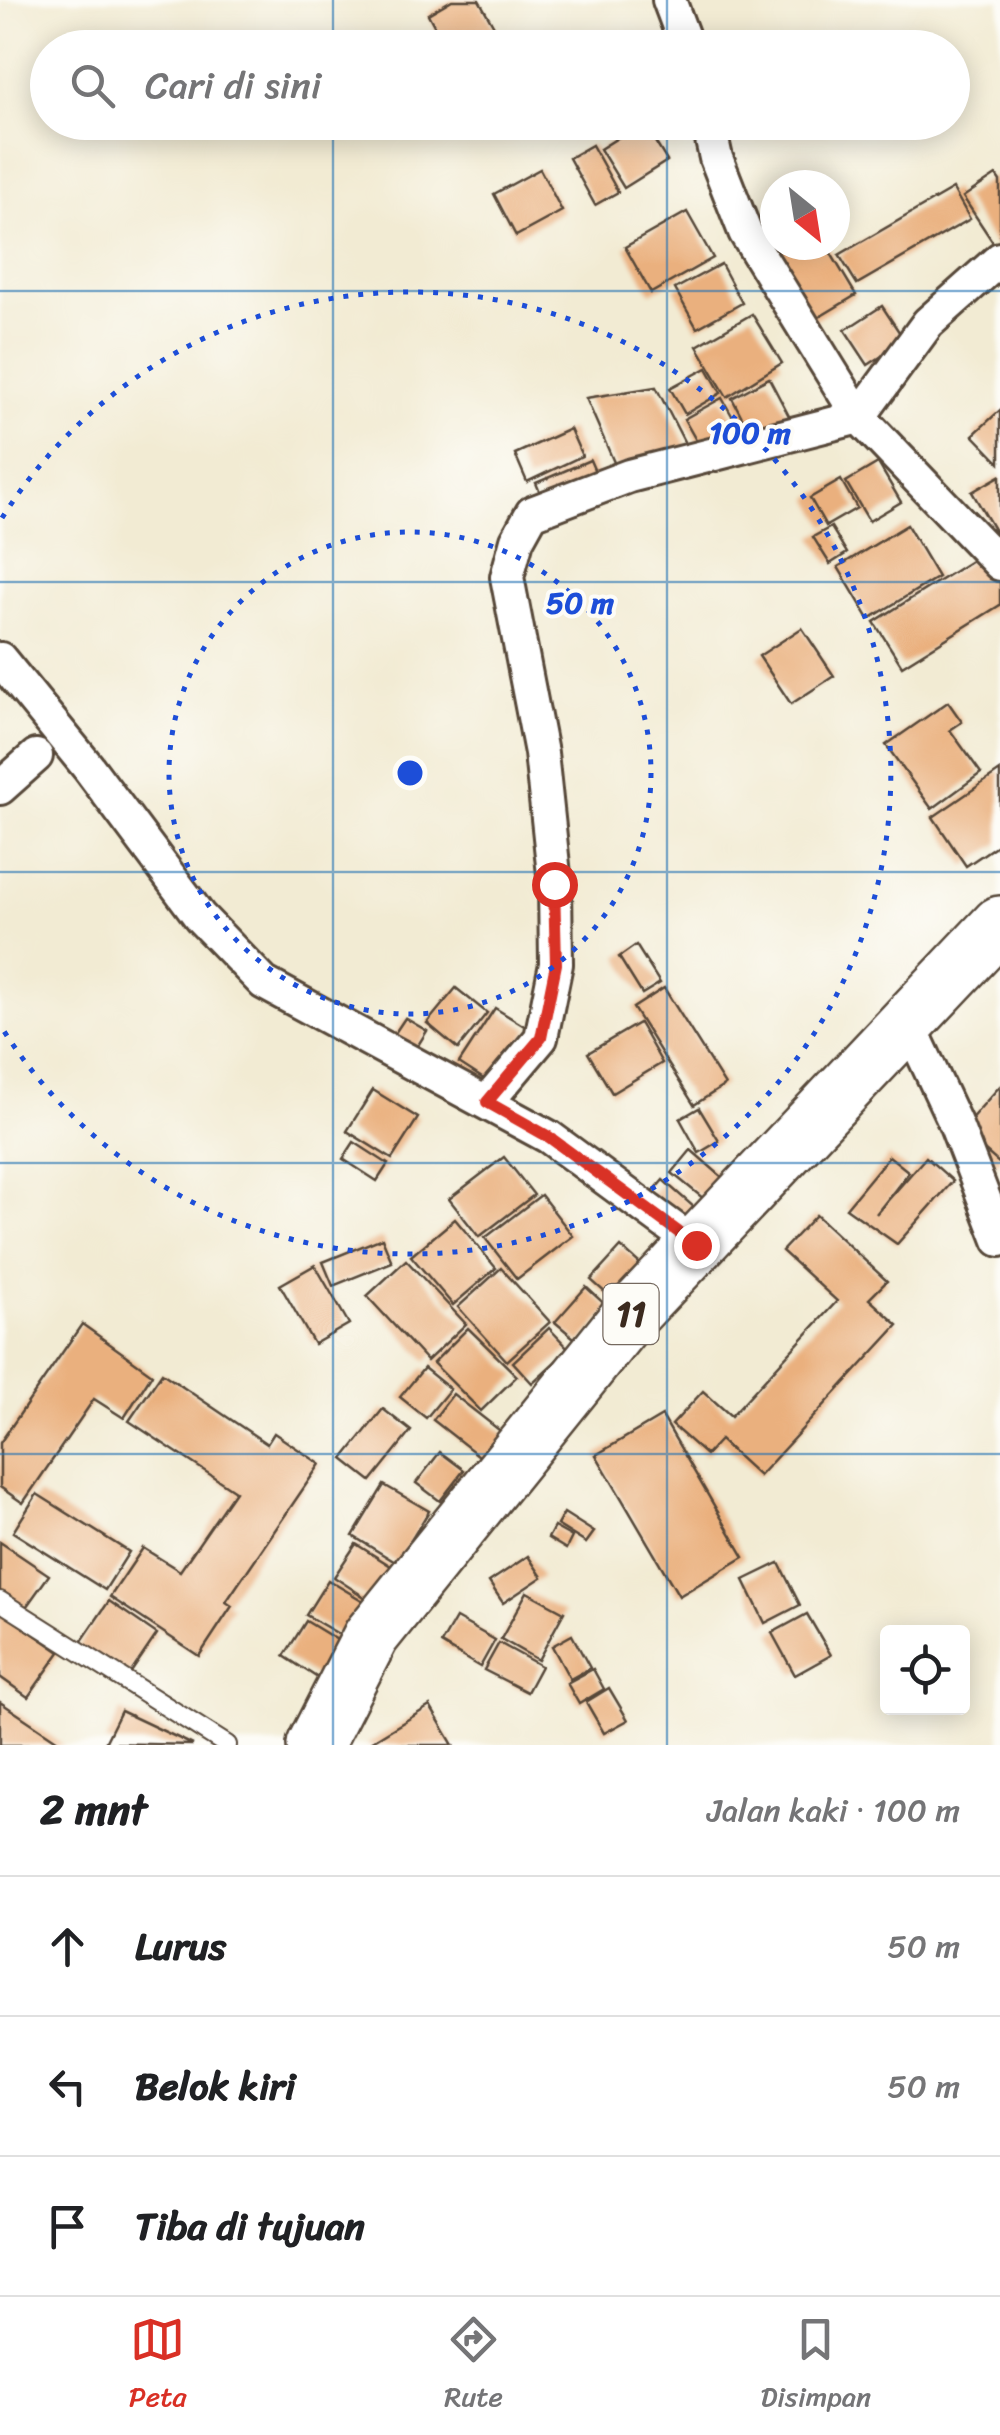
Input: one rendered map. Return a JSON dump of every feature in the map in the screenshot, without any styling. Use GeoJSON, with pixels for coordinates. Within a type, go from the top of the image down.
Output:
{"type":"FeatureCollection","features":[{"type":"Feature","properties":{"kind":"highway","name":"11"},"geometry":{"type":"LineString","coordinates":[[323,1741],[371,1636],[624,1322],[1000,924]]}},
{"type":"Feature","properties":{"kind":"street"},"geometry":{"type":"LineString","coordinates":[[669,0],[680,30]]}},
{"type":"Feature","properties":{"kind":"street"},"geometry":{"type":"LineString","coordinates":[[712,140],[745,232],[859,417],[1000,564]]}},
{"type":"Feature","properties":{"kind":"street"},"geometry":{"type":"LineString","coordinates":[[487,1102],[541,1038],[556,964],[554,884],[541,752],[507,577],[517,540],[532,513],[630,476],[859,417],[928,323],[1000,259]]}},
{"type":"Feature","properties":{"kind":"street"},"geometry":{"type":"LineString","coordinates":[[0,660],[88,767],[200,917],[264,983],[549,1137],[696,1245]]}},
{"type":"Feature","properties":{"kind":"street"},"geometry":{"type":"LineString","coordinates":[[0,788],[36,756]]}},
{"type":"Feature","properties":{"kind":"street"},"geometry":{"type":"LineString","coordinates":[[907,1020],[955,1123],[1000,1240]]}},
{"type":"Feature","properties":{"kind":"lane"},"geometry":{"type":"LineString","coordinates":[[0,1601],[228,1745]]}},
{"type":"Feature","properties":{"kind":"building"},"geometry":{"type":"Polygon","coordinates":[[[452,0],[479,0],[496,30],[436,30],[428,14],[452,0]]]}},
{"type":"Feature","properties":{"kind":"building"},"geometry":{"type":"Polygon","coordinates":[[[614,140],[654,140],[667,161],[624,188],[600,149],[614,140]]]}},
{"type":"Feature","properties":{"kind":"building"},"geometry":{"type":"Polygon","coordinates":[[[592,145],[618,192],[595,205],[569,158],[592,145]]]}},
{"type":"Feature","properties":{"kind":"building"},"geometry":{"type":"Polygon","coordinates":[[[540,169],[562,211],[516,236],[494,194],[540,169]]]}},
{"type":"Feature","properties":{"kind":"building"},"geometry":{"type":"Polygon","coordinates":[[[996,175],[1000,181],[1000,253],[963,197],[996,175]]]}},
{"type":"Feature","properties":{"kind":"building"},"geometry":{"type":"Polygon","coordinates":[[[953,189],[970,219],[857,284],[842,260],[850,260],[850,249],[953,189]]]}},
{"type":"Feature","properties":{"kind":"building"},"geometry":{"type":"Polygon","coordinates":[[[687,212],[713,258],[651,293],[625,247],[687,212]]]}},
{"type":"Feature","properties":{"kind":"building"},"geometry":{"type":"Polygon","coordinates":[[[773,260],[835,260],[856,295],[811,322],[773,260]]]}},
{"type":"Feature","properties":{"kind":"building"},"geometry":{"type":"Polygon","coordinates":[[[721,264],[742,303],[697,328],[675,289],[721,264]]]}},
{"type":"Feature","properties":{"kind":"building"},"geometry":{"type":"Polygon","coordinates":[[[882,306],[905,341],[868,365],[845,330],[882,306]]]}},
{"type":"Feature","properties":{"kind":"building"},"geometry":{"type":"Polygon","coordinates":[[[752,314],[782,363],[727,397],[697,346],[752,314]]]}},
{"type":"Feature","properties":{"kind":"building"},"geometry":{"type":"Polygon","coordinates":[[[707,368],[721,393],[685,414],[670,388],[707,368]]]}},
{"type":"Feature","properties":{"kind":"building"},"geometry":{"type":"Polygon","coordinates":[[[769,378],[790,418],[753,438],[732,398],[769,378]]]}},
{"type":"Feature","properties":{"kind":"building"},"geometry":{"type":"Polygon","coordinates":[[[656,387],[693,459],[616,467],[586,398],[656,387]]]}},
{"type":"Feature","properties":{"kind":"building"},"geometry":{"type":"Polygon","coordinates":[[[722,398],[743,435],[705,456],[684,419],[722,398]]]}},
{"type":"Feature","properties":{"kind":"building"},"geometry":{"type":"Polygon","coordinates":[[[1000,410],[1000,463],[973,435],[1000,410]]]}},
{"type":"Feature","properties":{"kind":"building"},"geometry":{"type":"Polygon","coordinates":[[[570,429],[582,456],[527,482],[515,454],[570,429]]]}},
{"type":"Feature","properties":{"kind":"building"},"geometry":{"type":"Polygon","coordinates":[[[590,460],[600,483],[546,507],[536,483],[590,460]]]}},
{"type":"Feature","properties":{"kind":"building"},"geometry":{"type":"Polygon","coordinates":[[[878,463],[901,502],[869,521],[846,482],[878,463]]]}},
{"type":"Feature","properties":{"kind":"building"},"geometry":{"type":"Polygon","coordinates":[[[1000,476],[1000,528],[995,531],[972,492],[1000,476]]]}},
{"type":"Feature","properties":{"kind":"building"},"geometry":{"type":"Polygon","coordinates":[[[841,480],[857,508],[826,526],[810,498],[841,480]]]}},
{"type":"Feature","properties":{"kind":"building"},"geometry":{"type":"Polygon","coordinates":[[[907,525],[938,577],[869,619],[838,567],[907,525]]]}},
{"type":"Feature","properties":{"kind":"building"},"geometry":{"type":"Polygon","coordinates":[[[831,527],[847,553],[830,564],[813,537],[831,527]]]}},
{"type":"Feature","properties":{"kind":"building"},"geometry":{"type":"Polygon","coordinates":[[[982,554],[1000,583],[1000,605],[902,666],[874,622],[982,554]]]}},
{"type":"Feature","properties":{"kind":"building"},"geometry":{"type":"Polygon","coordinates":[[[802,628],[834,676],[791,704],[759,656],[802,628]]]}},
{"type":"Feature","properties":{"kind":"building"},"geometry":{"type":"Polygon","coordinates":[[[948,702],[962,722],[950,730],[981,773],[932,809],[886,745],[948,702]]]}},
{"type":"Feature","properties":{"kind":"building"},"geometry":{"type":"Polygon","coordinates":[[[1000,771],[1000,843],[966,866],[933,817],[1000,771]]]}},
{"type":"Feature","properties":{"kind":"building"},"geometry":{"type":"Polygon","coordinates":[[[636,945],[660,983],[642,994],[619,957],[636,945]]]}},
{"type":"Feature","properties":{"kind":"building"},"geometry":{"type":"Polygon","coordinates":[[[456,988],[487,1013],[458,1049],[427,1023],[456,988]]]}},
{"type":"Feature","properties":{"kind":"building"},"geometry":{"type":"Polygon","coordinates":[[[664,988],[725,1085],[694,1105],[633,1008],[664,988]]]}},
{"type":"Feature","properties":{"kind":"building"},"geometry":{"type":"Polygon","coordinates":[[[495,1008],[529,1029],[493,1085],[459,1063],[495,1008]]]}},
{"type":"Feature","properties":{"kind":"building"},"geometry":{"type":"Polygon","coordinates":[[[405,1018],[427,1031],[415,1050],[393,1036],[405,1018]]]}},
{"type":"Feature","properties":{"kind":"building"},"geometry":{"type":"Polygon","coordinates":[[[639,1023],[662,1063],[612,1093],[588,1053],[639,1023]]]}},
{"type":"Feature","properties":{"kind":"building"},"geometry":{"type":"Polygon","coordinates":[[[1000,1086],[1000,1164],[961,1130],[1000,1086]]]}},
{"type":"Feature","properties":{"kind":"building"},"geometry":{"type":"Polygon","coordinates":[[[373,1090],[418,1118],[392,1159],[347,1131],[373,1090]]]}},
{"type":"Feature","properties":{"kind":"building"},"geometry":{"type":"Polygon","coordinates":[[[699,1108],[719,1141],[699,1153],[680,1119],[699,1108]]]}},
{"type":"Feature","properties":{"kind":"building"},"geometry":{"type":"Polygon","coordinates":[[[354,1142],[388,1164],[377,1181],[343,1159],[354,1142]]]}},
{"type":"Feature","properties":{"kind":"building"},"geometry":{"type":"Polygon","coordinates":[[[691,1150],[722,1177],[704,1199],[672,1173],[691,1150]]]}},
{"type":"Feature","properties":{"kind":"building"},"geometry":{"type":"Polygon","coordinates":[[[889,1156],[909,1172],[876,1214],[926,1157],[953,1181],[897,1244],[846,1208],[889,1156]]]}},
{"type":"Feature","properties":{"kind":"building"},"geometry":{"type":"Polygon","coordinates":[[[504,1157],[534,1195],[479,1237],[449,1199],[504,1157]]]}},
{"type":"Feature","properties":{"kind":"building"},"geometry":{"type":"Polygon","coordinates":[[[663,1180],[695,1208],[678,1227],[646,1200],[663,1180]]]}},
{"type":"Feature","properties":{"kind":"building"},"geometry":{"type":"Polygon","coordinates":[[[541,1195],[573,1236],[517,1279],[485,1238],[541,1195]]]}},
{"type":"Feature","properties":{"kind":"building"},"geometry":{"type":"Polygon","coordinates":[[[816,1215],[887,1281],[869,1299],[898,1325],[759,1476],[720,1440],[706,1455],[672,1425],[703,1391],[731,1416],[837,1301],[782,1251],[816,1215]]]}},
{"type":"Feature","properties":{"kind":"building"},"geometry":{"type":"Polygon","coordinates":[[[455,1219],[496,1268],[453,1305],[411,1256],[455,1219]]]}},
{"type":"Feature","properties":{"kind":"building"},"geometry":{"type":"Polygon","coordinates":[[[382,1238],[392,1262],[333,1286],[323,1262],[382,1238]]]}},
{"type":"Feature","properties":{"kind":"building"},"geometry":{"type":"Polygon","coordinates":[[[621,1247],[647,1270],[617,1303],[591,1280],[621,1247]]]}},
{"type":"Feature","properties":{"kind":"building"},"geometry":{"type":"Polygon","coordinates":[[[406,1260],[466,1324],[427,1361],[367,1296],[406,1260]]]}},
{"type":"Feature","properties":{"kind":"building"},"geometry":{"type":"Polygon","coordinates":[[[315,1265],[349,1324],[314,1344],[280,1285],[315,1265]]]}},
{"type":"Feature","properties":{"kind":"building"},"geometry":{"type":"Polygon","coordinates":[[[501,1268],[550,1322],[507,1361],[458,1307],[501,1268]]]}},
{"type":"Feature","properties":{"kind":"building"},"geometry":{"type":"Polygon","coordinates":[[[586,1287],[610,1309],[580,1343],[555,1322],[586,1287]]]}},
{"type":"Feature","properties":{"kind":"building"},"geometry":{"type":"Polygon","coordinates":[[[82,1324],[152,1374],[124,1418],[94,1399],[23,1503],[0,1487],[0,1443],[82,1324]]]}},
{"type":"Feature","properties":{"kind":"building"},"geometry":{"type":"Polygon","coordinates":[[[468,1328],[517,1376],[481,1411],[433,1363],[468,1328]]]}},
{"type":"Feature","properties":{"kind":"building"},"geometry":{"type":"Polygon","coordinates":[[[549,1328],[569,1349],[532,1383],[513,1362],[549,1328]]]}},
{"type":"Feature","properties":{"kind":"building"},"geometry":{"type":"Polygon","coordinates":[[[424,1368],[450,1389],[426,1418],[400,1397],[424,1368]]]}},
{"type":"Feature","properties":{"kind":"building"},"geometry":{"type":"Polygon","coordinates":[[[162,1373],[267,1444],[274,1433],[320,1464],[226,1602],[232,1606],[199,1656],[110,1597],[143,1548],[180,1571],[235,1491],[129,1421],[162,1373]]]}},
{"type":"Feature","properties":{"kind":"building"},"geometry":{"type":"Polygon","coordinates":[[[453,1394],[508,1437],[488,1463],[433,1420],[453,1394]]]}},
{"type":"Feature","properties":{"kind":"building"},"geometry":{"type":"Polygon","coordinates":[[[383,1409],[411,1431],[371,1481],[343,1459],[383,1409]]]}},
{"type":"Feature","properties":{"kind":"building"},"geometry":{"type":"Polygon","coordinates":[[[662,1416],[744,1557],[679,1596],[596,1455],[662,1416]]]}},
{"type":"Feature","properties":{"kind":"building"},"geometry":{"type":"Polygon","coordinates":[[[440,1452],[464,1470],[440,1501],[416,1483],[440,1452]]]}},
{"type":"Feature","properties":{"kind":"building"},"geometry":{"type":"Polygon","coordinates":[[[384,1485],[429,1511],[397,1563],[353,1536],[384,1485]]]}},
{"type":"Feature","properties":{"kind":"building"},"geometry":{"type":"Polygon","coordinates":[[[37,1494],[129,1552],[105,1590],[13,1532],[37,1494]]]}},
{"type":"Feature","properties":{"kind":"building"},"geometry":{"type":"Polygon","coordinates":[[[564,1513],[594,1532],[586,1543],[557,1525],[564,1513]]]}},
{"type":"Feature","properties":{"kind":"building"},"geometry":{"type":"Polygon","coordinates":[[[554,1527],[572,1537],[566,1549],[548,1538],[554,1527]]]}},
{"type":"Feature","properties":{"kind":"building"},"geometry":{"type":"Polygon","coordinates":[[[0,1542],[49,1575],[19,1617],[0,1604],[0,1542]]]}},
{"type":"Feature","properties":{"kind":"building"},"geometry":{"type":"Polygon","coordinates":[[[356,1544],[394,1568],[372,1602],[334,1577],[356,1544]]]}},
{"type":"Feature","properties":{"kind":"building"},"geometry":{"type":"Polygon","coordinates":[[[528,1556],[542,1577],[503,1603],[489,1582],[528,1556]]]}},
{"type":"Feature","properties":{"kind":"building"},"geometry":{"type":"Polygon","coordinates":[[[779,1563],[800,1605],[765,1623],[744,1580],[779,1563]]]}},
{"type":"Feature","properties":{"kind":"building"},"geometry":{"type":"Polygon","coordinates":[[[328,1580],[370,1605],[349,1640],[306,1615],[328,1580]]]}},
{"type":"Feature","properties":{"kind":"building"},"geometry":{"type":"Polygon","coordinates":[[[527,1592],[564,1612],[538,1660],[501,1639],[527,1592]]]}},
{"type":"Feature","properties":{"kind":"building"},"geometry":{"type":"Polygon","coordinates":[[[109,1601],[157,1634],[121,1687],[73,1654],[109,1601]]]}},
{"type":"Feature","properties":{"kind":"building"},"geometry":{"type":"Polygon","coordinates":[[[0,1611],[60,1652],[28,1697],[0,1677],[0,1611]]]}},
{"type":"Feature","properties":{"kind":"building"},"geometry":{"type":"Polygon","coordinates":[[[807,1614],[831,1655],[795,1675],[772,1633],[807,1614]]]}},
{"type":"Feature","properties":{"kind":"building"},"geometry":{"type":"Polygon","coordinates":[[[456,1618],[495,1640],[480,1667],[441,1644],[456,1618]]]}},
{"type":"Feature","properties":{"kind":"building"},"geometry":{"type":"Polygon","coordinates":[[[306,1621],[347,1646],[324,1682],[284,1656],[306,1621]]]}},
{"type":"Feature","properties":{"kind":"building"},"geometry":{"type":"Polygon","coordinates":[[[572,1635],[590,1668],[570,1679],[552,1646],[572,1635]]]}},
{"type":"Feature","properties":{"kind":"building"},"geometry":{"type":"Polygon","coordinates":[[[499,1643],[541,1666],[527,1692],[484,1670],[499,1643]]]}},
{"type":"Feature","properties":{"kind":"building"},"geometry":{"type":"Polygon","coordinates":[[[593,1669],[604,1689],[579,1704],[567,1683],[593,1669]]]}},
{"type":"Feature","properties":{"kind":"building"},"geometry":{"type":"Polygon","coordinates":[[[609,1688],[628,1720],[604,1733],[586,1702],[609,1688]]]}},
{"type":"Feature","properties":{"kind":"building"},"geometry":{"type":"Polygon","coordinates":[[[0,1702],[64,1745],[0,1745],[0,1702]]]}},
{"type":"Feature","properties":{"kind":"building"},"geometry":{"type":"Polygon","coordinates":[[[430,1706],[453,1745],[366,1745],[430,1706]]]}},
{"type":"Feature","properties":{"kind":"building"},"geometry":{"type":"Polygon","coordinates":[[[121,1711],[193,1745],[105,1743],[121,1711]]]}},
{"type":"Feature","properties":{"kind":"route"},"geometry":{"type":"LineString","coordinates":[[554,884],[556,964],[541,1038],[487,1102],[549,1137],[696,1245]]}}]}
